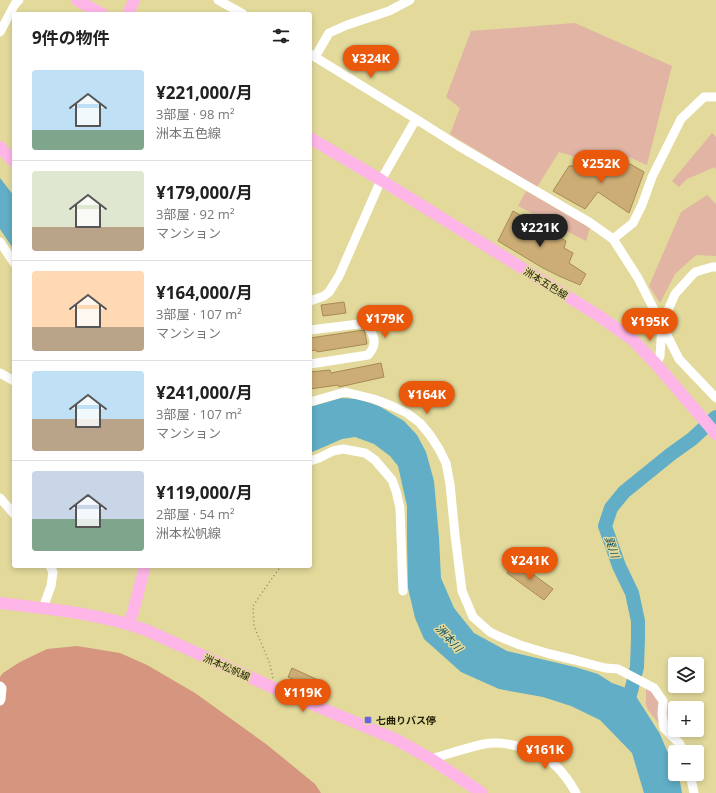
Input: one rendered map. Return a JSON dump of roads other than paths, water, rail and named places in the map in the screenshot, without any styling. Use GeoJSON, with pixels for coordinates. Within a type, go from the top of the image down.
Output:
{"type":"FeatureCollection","features":[{"type":"Feature","properties":{"kind":"main road"},"geometry":{"type":"LineString","coordinates":[[77,0],[98,12]]}},
{"type":"Feature","properties":{"kind":"main road"},"geometry":{"type":"LineString","coordinates":[[129,12],[134,0]]}},
{"type":"Feature","properties":{"kind":"main road","name":"洲本五色線"},"geometry":{"type":"LineString","coordinates":[[312,139],[382,180],[599,316],[633,340],[656,364],[714,433]]}},
{"type":"Feature","properties":{"kind":"main road"},"geometry":{"type":"LineString","coordinates":[[0,147],[12,160]]}},
{"type":"Feature","properties":{"kind":"main road"},"geometry":{"type":"LineString","coordinates":[[128,624],[133,612],[144,568]]}},
{"type":"Feature","properties":{"kind":"main road","name":"洲本松帆線"},"geometry":{"type":"LineString","coordinates":[[0,603],[91,615],[128,624],[164,638],[274,688],[397,740],[431,759],[482,793]]}},
{"type":"Feature","properties":{"kind":"street"},"geometry":{"type":"LineString","coordinates":[[0,32],[15,4],[19,0]]}},
{"type":"Feature","properties":{"kind":"street"},"geometry":{"type":"LineString","coordinates":[[218,0],[239,12]]}},
{"type":"Feature","properties":{"kind":"street"},"geometry":{"type":"LineString","coordinates":[[410,0],[389,11],[347,25],[329,33],[312,56],[457,145],[589,222],[613,239],[638,278],[678,359],[716,398]]}},
{"type":"Feature","properties":{"kind":"street"},"geometry":{"type":"LineString","coordinates":[[613,239],[633,223],[642,205],[652,177],[681,119],[704,97],[716,97]]}},
{"type":"Feature","properties":{"kind":"street"},"geometry":{"type":"LineString","coordinates":[[312,301],[329,292],[339,276],[382,180],[416,119]]}},
{"type":"Feature","properties":{"kind":"street"},"geometry":{"type":"LineString","coordinates":[[0,242],[12,260]]}},
{"type":"Feature","properties":{"kind":"street"},"geometry":{"type":"LineString","coordinates":[[656,364],[660,356],[662,324],[675,294],[694,272],[716,267]]}},
{"type":"Feature","properties":{"kind":"street"},"geometry":{"type":"LineString","coordinates":[[312,330],[367,323],[375,340],[374,349],[368,356],[312,364]]}},
{"type":"Feature","properties":{"kind":"street"},"geometry":{"type":"LineString","coordinates":[[0,373],[12,380]]}},
{"type":"Feature","properties":{"kind":"street"},"geometry":{"type":"LineString","coordinates":[[312,401],[345,392],[374,399],[392,406],[407,413],[420,423],[430,435],[446,462],[450,484],[462,591],[473,618],[490,632],[520,645],[605,668],[618,668],[654,688],[663,701],[662,714],[664,728],[680,745]]}},
{"type":"Feature","properties":{"kind":"street"},"geometry":{"type":"LineString","coordinates":[[312,460],[343,448],[365,453],[375,460],[392,480],[400,508],[403,591]]}},
{"type":"Feature","properties":{"kind":"street"},"geometry":{"type":"LineString","coordinates":[[0,498],[12,512]]}},
{"type":"Feature","properties":{"kind":"street"},"geometry":{"type":"LineString","coordinates":[[44,608],[51,586],[53,572],[51,568]]}},
{"type":"Feature","properties":{"kind":"street"},"geometry":{"type":"LineString","coordinates":[[0,686],[2,688],[0,701]]}},
{"type":"Feature","properties":{"kind":"street"},"geometry":{"type":"LineString","coordinates":[[431,759],[485,744],[509,744],[545,756],[557,766],[576,793]]}},
{"type":"Feature","properties":{"kind":"street"},"geometry":{"type":"LineString","coordinates":[[691,781],[694,793]]}},
{"type":"Feature","properties":{"kind":"water"},"geometry":{"type":"Polygon","coordinates":[[[0,178],[12,193],[12,247],[0,229],[0,178]]]}},
{"type":"Feature","properties":{"kind":"water","name":"洲本川"},"geometry":{"type":"Polygon","coordinates":[[[341,398],[358,399],[379,406],[404,421],[417,435],[426,452],[434,481],[441,578],[454,608],[474,633],[507,651],[598,674],[612,683],[632,690],[660,734],[668,753],[668,781],[680,781],[682,793],[644,793],[632,753],[600,720],[571,706],[543,697],[499,689],[461,672],[424,639],[415,618],[408,588],[407,506],[398,466],[390,456],[374,444],[355,437],[342,439],[312,452],[312,406],[341,398]]]}},
{"type":"Feature","properties":{"kind":"waterway","name":"巽川"},"geometry":{"type":"LineString","coordinates":[[624,707],[630,695],[637,667],[638,621],[632,593],[619,566],[605,526],[611,508],[624,492],[692,439],[716,417]]}},
{"type":"Feature","properties":{"kind":"place","name":"七曲りバス停"},"geometry":{"type":"Point","coordinates":[368,720]}}]}
